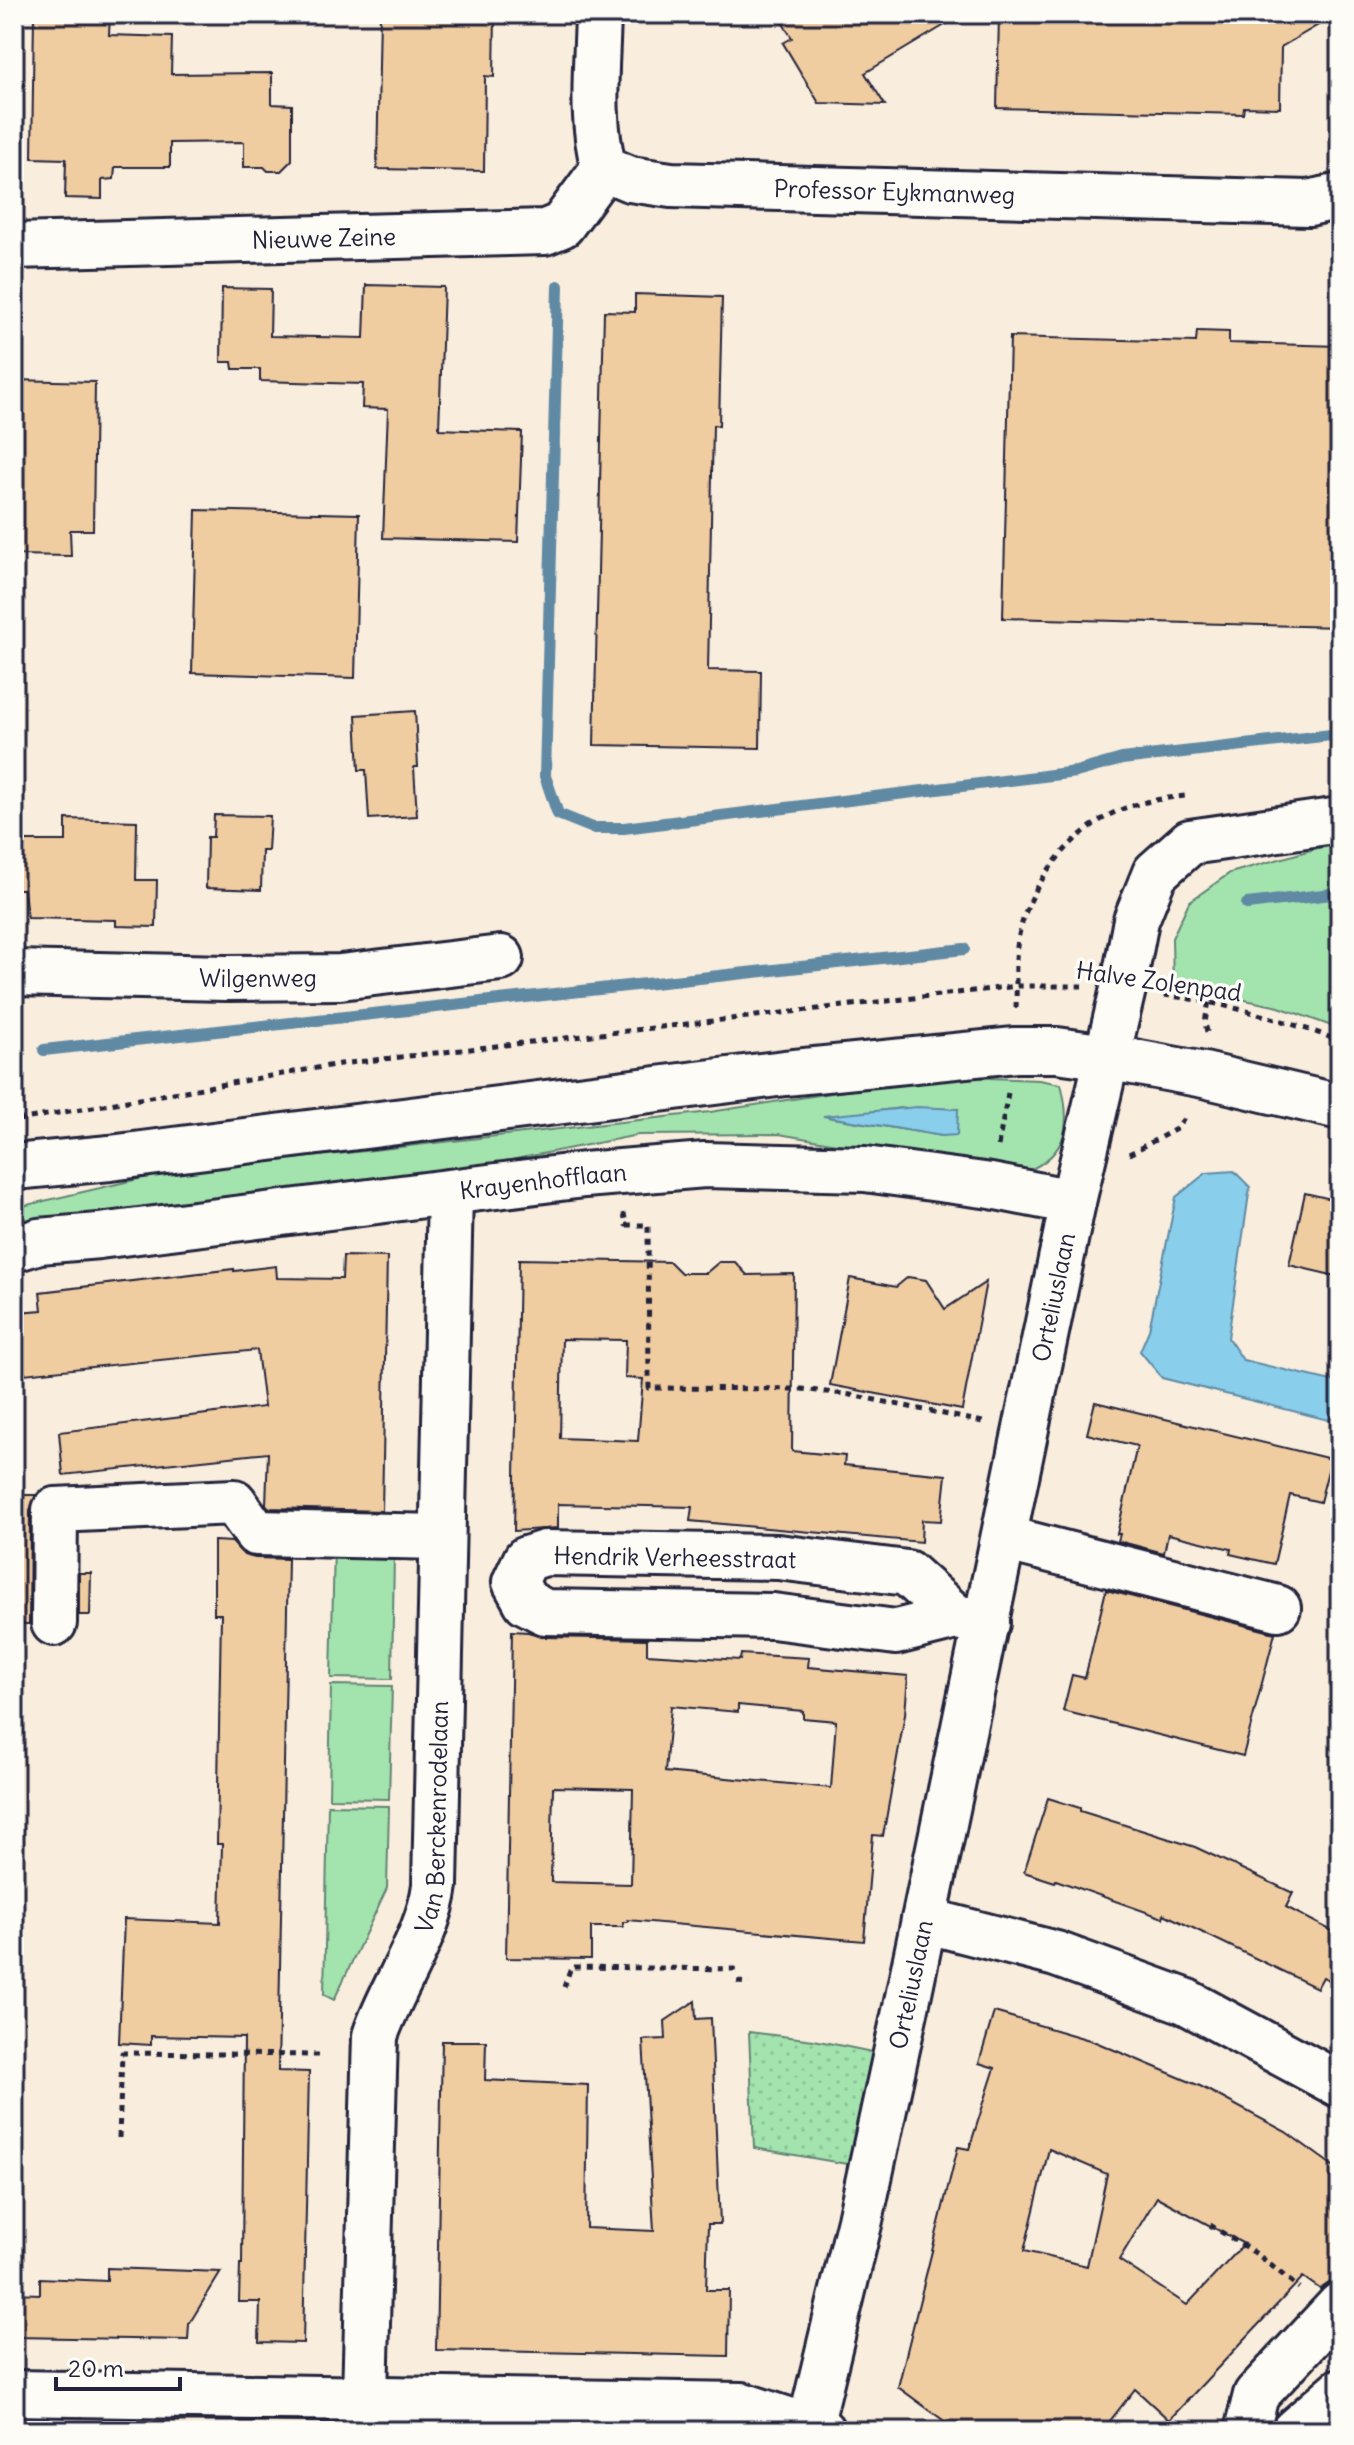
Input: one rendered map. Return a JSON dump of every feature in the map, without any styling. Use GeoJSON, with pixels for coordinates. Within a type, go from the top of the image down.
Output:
{"type":"FeatureCollection","features":[{"type":"Feature","properties":{"kind":"street"},"geometry":{"type":"LineString","coordinates":[[598,14],[596,110],[598,148],[604,168]]}},
{"type":"Feature","properties":{"kind":"street","name":"Professor Eykmanweg"},"geometry":{"type":"LineString","coordinates":[[604,168],[630,179],[671,185],[1309,203],[1340,196]]}},
{"type":"Feature","properties":{"kind":"street","name":"Nieuwe Zeine"},"geometry":{"type":"LineString","coordinates":[[14,246],[545,232],[562,225],[604,168]]}},
{"type":"Feature","properties":{"kind":"street","name":"Orteliuslaan"},"geometry":{"type":"LineString","coordinates":[[814,2429],[924,1920],[971,1620],[1004,1538],[1073,1202],[1136,920],[1155,873],[1190,842],[1340,820]]}},
{"type":"Feature","properties":{"kind":"street","name":"Wilgenweg"},"geometry":{"type":"LineString","coordinates":[[14,973],[340,977],[501,958]]}},
{"type":"Feature","properties":{"kind":"street"},"geometry":{"type":"LineString","coordinates":[[14,1167],[110,1158],[800,1071],[1015,1050],[1057,1050],[1107,1057],[1204,1075],[1340,1107]]}},
{"type":"Feature","properties":{"kind":"street"},"geometry":{"type":"LineString","coordinates":[[14,1197],[110,1158]]}},
{"type":"Feature","properties":{"kind":"street","name":"Krayenhofflaan"},"geometry":{"type":"LineString","coordinates":[[14,1249],[39,1241],[705,1165],[865,1169],[991,1186],[1073,1202]]}},
{"type":"Feature","properties":{"kind":"street","name":"Van Berckenrodelaan"},"geometry":{"type":"LineString","coordinates":[[364,2415],[375,2036],[385,2006],[430,1917],[435,1885],[450,1192]]}},
{"type":"Feature","properties":{"kind":"street"},"geometry":{"type":"LineString","coordinates":[[54,1623],[55,1510],[234,1502],[256,1533],[441,1537]]}},
{"type":"Feature","properties":{"kind":"street"},"geometry":{"type":"LineString","coordinates":[[1004,1538],[1278,1608]]}},
{"type":"Feature","properties":{"kind":"street","name":"Hendrik Verheesstraat"},"geometry":{"type":"LineString","coordinates":[[545,1553],[778,1557],[907,1573],[971,1620],[896,1632],[773,1616],[545,1612],[526,1602],[515,1582],[526,1559],[545,1553]]}},
{"type":"Feature","properties":{"kind":"street"},"geometry":{"type":"LineString","coordinates":[[924,1920],[1056,1954],[1185,2001],[1340,2085]]}},
{"type":"Feature","properties":{"kind":"street"},"geometry":{"type":"LineString","coordinates":[[1247,2431],[1256,2395],[1336,2310]]}},
{"type":"Feature","properties":{"kind":"street"},"geometry":{"type":"LineString","coordinates":[[1294,2431],[1340,2391]]}},
{"type":"Feature","properties":{"kind":"street"},"geometry":{"type":"LineString","coordinates":[[14,2393],[364,2415],[742,2405],[814,2429]]}},
{"type":"Feature","properties":{"kind":"path","name":"Halve Zolenpad"},"geometry":{"type":"LineString","coordinates":[[14,1121],[340,1064],[1017,986],[1073,985],[1209,1001],[1289,1022],[1340,1041]]}},
{"type":"Feature","properties":{"kind":"path"},"geometry":{"type":"LineString","coordinates":[[618,1173],[626,1225],[648,1225],[649,1388],[802,1389],[851,1395],[1025,1431]]}},
{"type":"Feature","properties":{"kind":"path"},"geometry":{"type":"LineString","coordinates":[[564,1987],[571,1967],[737,1969]]}},
{"type":"Feature","properties":{"kind":"path"},"geometry":{"type":"LineString","coordinates":[[737,1982],[749,1983]]}},
{"type":"Feature","properties":{"kind":"path"},"geometry":{"type":"LineString","coordinates":[[119,2138],[122,2053],[319,2055]]}},
{"type":"Feature","properties":{"kind":"path"},"geometry":{"type":"LineString","coordinates":[[1210,2225],[1336,2310]]}},
{"type":"Feature","properties":{"kind":"green space"},"geometry":{"type":"Polygon","coordinates":[[[1340,845],[1340,1029],[1279,1007],[1173,985],[1172,938],[1189,902],[1230,873],[1318,848],[1340,845]]]}},
{"type":"Feature","properties":{"kind":"green space"},"geometry":{"type":"Polygon","coordinates":[[[963,1077],[1039,1080],[1061,1084],[1066,1115],[1062,1141],[1046,1160],[1017,1175],[779,1134],[638,1135],[409,1180],[14,1234],[14,1208],[160,1174],[710,1112],[883,1085],[963,1077]],[[901,1108],[827,1117],[942,1136],[958,1109],[901,1108]]]}},
{"type":"Feature","properties":{"kind":"green space"},"geometry":{"type":"Polygon","coordinates":[[[334,1546],[394,1553],[392,1679],[331,1678],[334,1546]]]}},
{"type":"Feature","properties":{"kind":"green space"},"geometry":{"type":"Polygon","coordinates":[[[331,1685],[392,1686],[389,1799],[329,1798],[331,1685]]]}},
{"type":"Feature","properties":{"kind":"green space"},"geometry":{"type":"Polygon","coordinates":[[[328,1805],[389,1806],[387,1888],[334,2000],[324,1995],[328,1805]]]}},
{"type":"Feature","properties":{"kind":"green space"},"geometry":{"type":"Polygon","coordinates":[[[749,2032],[814,2040],[877,2053],[853,2165],[754,2148],[749,2032]]]}},
{"type":"Feature","properties":{"kind":"water"},"geometry":{"type":"Polygon","coordinates":[[[917,1107],[958,1109],[957,1135],[942,1136],[823,1116],[917,1107]]]}},
{"type":"Feature","properties":{"kind":"water"},"geometry":{"type":"Polygon","coordinates":[[[1234,1171],[1250,1187],[1228,1338],[1243,1360],[1340,1383],[1340,1423],[1162,1378],[1140,1351],[1149,1330],[1176,1197],[1206,1173],[1234,1171]]]}},
{"type":"Feature","properties":{"kind":"building"},"geometry":{"type":"Polygon","coordinates":[[[34,14],[110,14],[109,35],[172,37],[171,74],[272,73],[272,104],[292,105],[292,160],[281,171],[268,171],[264,167],[244,167],[244,142],[170,143],[170,167],[115,167],[114,179],[102,180],[102,199],[65,198],[66,159],[32,158],[34,14]]]}},
{"type":"Feature","properties":{"kind":"building"},"geometry":{"type":"Polygon","coordinates":[[[380,14],[495,14],[494,77],[485,76],[484,171],[377,169],[380,14]]]}},
{"type":"Feature","properties":{"kind":"building"},"geometry":{"type":"Polygon","coordinates":[[[777,14],[963,14],[865,73],[885,105],[819,103],[783,43],[792,38],[777,14]]]}},
{"type":"Feature","properties":{"kind":"building"},"geometry":{"type":"Polygon","coordinates":[[[999,14],[1337,14],[1281,47],[1280,108],[1244,107],[1243,114],[997,108],[999,14]]]}},
{"type":"Feature","properties":{"kind":"building"},"geometry":{"type":"Polygon","coordinates":[[[366,285],[444,287],[439,429],[522,432],[518,542],[383,538],[388,409],[362,408],[363,384],[260,381],[260,369],[233,369],[232,362],[221,362],[222,288],[271,289],[270,336],[364,338],[366,285]]]}},
{"type":"Feature","properties":{"kind":"building"},"geometry":{"type":"Polygon","coordinates":[[[635,294],[722,297],[719,426],[713,425],[708,670],[761,671],[760,748],[594,745],[604,311],[635,312],[635,294]]]}},
{"type":"Feature","properties":{"kind":"building"},"geometry":{"type":"Polygon","coordinates":[[[1197,331],[1229,332],[1229,343],[1340,346],[1340,627],[1003,618],[1010,337],[1196,342],[1197,331]]]}},
{"type":"Feature","properties":{"kind":"building"},"geometry":{"type":"Polygon","coordinates":[[[14,380],[95,382],[93,530],[70,530],[71,556],[14,555],[14,380]]]}},
{"type":"Feature","properties":{"kind":"building"},"geometry":{"type":"Polygon","coordinates":[[[196,510],[359,514],[355,678],[192,673],[196,510]]]}},
{"type":"Feature","properties":{"kind":"building"},"geometry":{"type":"Polygon","coordinates":[[[415,711],[417,816],[369,819],[366,770],[359,770],[356,715],[415,711]]]}},
{"type":"Feature","properties":{"kind":"building"},"geometry":{"type":"Polygon","coordinates":[[[214,815],[270,816],[268,851],[262,851],[261,890],[206,888],[207,837],[213,837],[214,815]]]}},
{"type":"Feature","properties":{"kind":"building"},"geometry":{"type":"Polygon","coordinates":[[[66,819],[137,821],[136,880],[157,880],[156,927],[116,926],[116,920],[27,918],[24,889],[16,889],[17,841],[66,841],[66,819]]]}},
{"type":"Feature","properties":{"kind":"building"},"geometry":{"type":"Polygon","coordinates":[[[1305,1193],[1340,1201],[1340,1277],[1289,1265],[1305,1193]]]}},
{"type":"Feature","properties":{"kind":"building"},"geometry":{"type":"Polygon","coordinates":[[[343,1256],[387,1257],[382,1511],[269,1508],[266,1504],[268,1453],[63,1475],[59,1432],[264,1407],[257,1350],[24,1374],[18,1312],[42,1310],[40,1292],[276,1266],[277,1278],[342,1279],[343,1256]]]}},
{"type":"Feature","properties":{"kind":"building"},"geometry":{"type":"Polygon","coordinates":[[[519,1259],[670,1262],[681,1273],[706,1273],[719,1262],[735,1262],[747,1275],[794,1274],[792,1451],[845,1456],[844,1465],[946,1475],[941,1521],[922,1520],[921,1542],[690,1521],[692,1507],[558,1504],[558,1528],[514,1531],[519,1259]],[[562,1339],[560,1438],[638,1441],[643,1379],[625,1378],[626,1340],[562,1339]]]}},
{"type":"Feature","properties":{"kind":"building"},"geometry":{"type":"Polygon","coordinates":[[[908,1277],[926,1280],[945,1309],[986,1282],[962,1410],[830,1385],[850,1278],[896,1287],[908,1277]]]}},
{"type":"Feature","properties":{"kind":"building"},"geometry":{"type":"Polygon","coordinates":[[[1095,1402],[1331,1459],[1320,1502],[1290,1495],[1274,1564],[1230,1554],[1231,1549],[1168,1534],[1164,1553],[1118,1541],[1137,1446],[1087,1434],[1095,1402]]]}},
{"type":"Feature","properties":{"kind":"building"},"geometry":{"type":"Polygon","coordinates":[[[14,1495],[36,1495],[30,1510],[29,1624],[14,1624],[14,1495]]]}},
{"type":"Feature","properties":{"kind":"building"},"geometry":{"type":"Polygon","coordinates":[[[214,1541],[232,1542],[244,1555],[255,1558],[288,1559],[278,2071],[309,2072],[303,2343],[259,2342],[260,2302],[239,2302],[244,2038],[151,2036],[151,2045],[119,2043],[124,1919],[220,1923],[222,1844],[217,1844],[221,1614],[214,1614],[214,1541]]]}},
{"type":"Feature","properties":{"kind":"building"},"geometry":{"type":"Polygon","coordinates":[[[79,1573],[91,1573],[90,1615],[79,1615],[79,1573]]]}},
{"type":"Feature","properties":{"kind":"building"},"geometry":{"type":"Polygon","coordinates":[[[1106,1590],[1275,1633],[1243,1756],[1063,1711],[1072,1675],[1085,1678],[1106,1590]]]}},
{"type":"Feature","properties":{"kind":"building"},"geometry":{"type":"Polygon","coordinates":[[[512,1631],[545,1637],[647,1639],[647,1654],[740,1660],[741,1654],[809,1658],[808,1667],[908,1676],[905,1714],[883,1836],[873,1835],[864,1941],[628,1920],[623,1922],[623,1927],[591,1927],[591,1959],[506,1958],[512,1631]],[[738,1705],[738,1712],[671,1706],[665,1772],[831,1788],[836,1721],[803,1718],[803,1711],[738,1705]],[[553,1787],[551,1882],[631,1884],[633,1789],[553,1787]]]}},
{"type":"Feature","properties":{"kind":"building"},"geometry":{"type":"Polygon","coordinates":[[[1048,1798],[1195,1847],[1293,1893],[1286,1907],[1340,1935],[1340,1985],[1323,1977],[1317,1988],[1164,1914],[1163,1918],[1056,1880],[1024,1872],[1048,1798]]]}},
{"type":"Feature","properties":{"kind":"building"},"geometry":{"type":"Polygon","coordinates":[[[695,2001],[696,2019],[711,2018],[720,2224],[708,2224],[706,2290],[729,2290],[728,2356],[436,2350],[442,2041],[486,2041],[485,2080],[588,2085],[586,2228],[654,2231],[643,2040],[666,2039],[665,2021],[695,2001]]]}},
{"type":"Feature","properties":{"kind":"building"},"geometry":{"type":"Polygon","coordinates":[[[994,2012],[1093,2041],[1200,2086],[1286,2132],[1340,2171],[1340,2281],[1332,2281],[1320,2289],[1303,2277],[1169,2420],[1135,2389],[1102,2431],[958,2431],[898,2387],[958,2147],[969,2149],[995,2068],[979,2063],[994,2012]],[[1049,2149],[1024,2251],[1087,2266],[1107,2174],[1049,2149]],[[1157,2197],[1119,2260],[1187,2305],[1244,2244],[1157,2197]]]}},
{"type":"Feature","properties":{"kind":"building"},"geometry":{"type":"Polygon","coordinates":[[[107,2268],[221,2272],[189,2324],[188,2340],[14,2337],[14,2293],[40,2294],[40,2278],[107,2281],[107,2268]]]}},
{"type":"Feature","properties":{"kind":"waterway"},"geometry":{"type":"LineString","coordinates":[[558,286],[545,776],[558,814],[593,828],[624,828],[1076,772],[1122,759],[1340,734]]}},
{"type":"Feature","properties":{"kind":"waterway"},"geometry":{"type":"LineString","coordinates":[[1247,904],[1340,893]]}},
{"type":"Feature","properties":{"kind":"waterway"},"geometry":{"type":"LineString","coordinates":[[44,1050],[964,949]]}}]}
